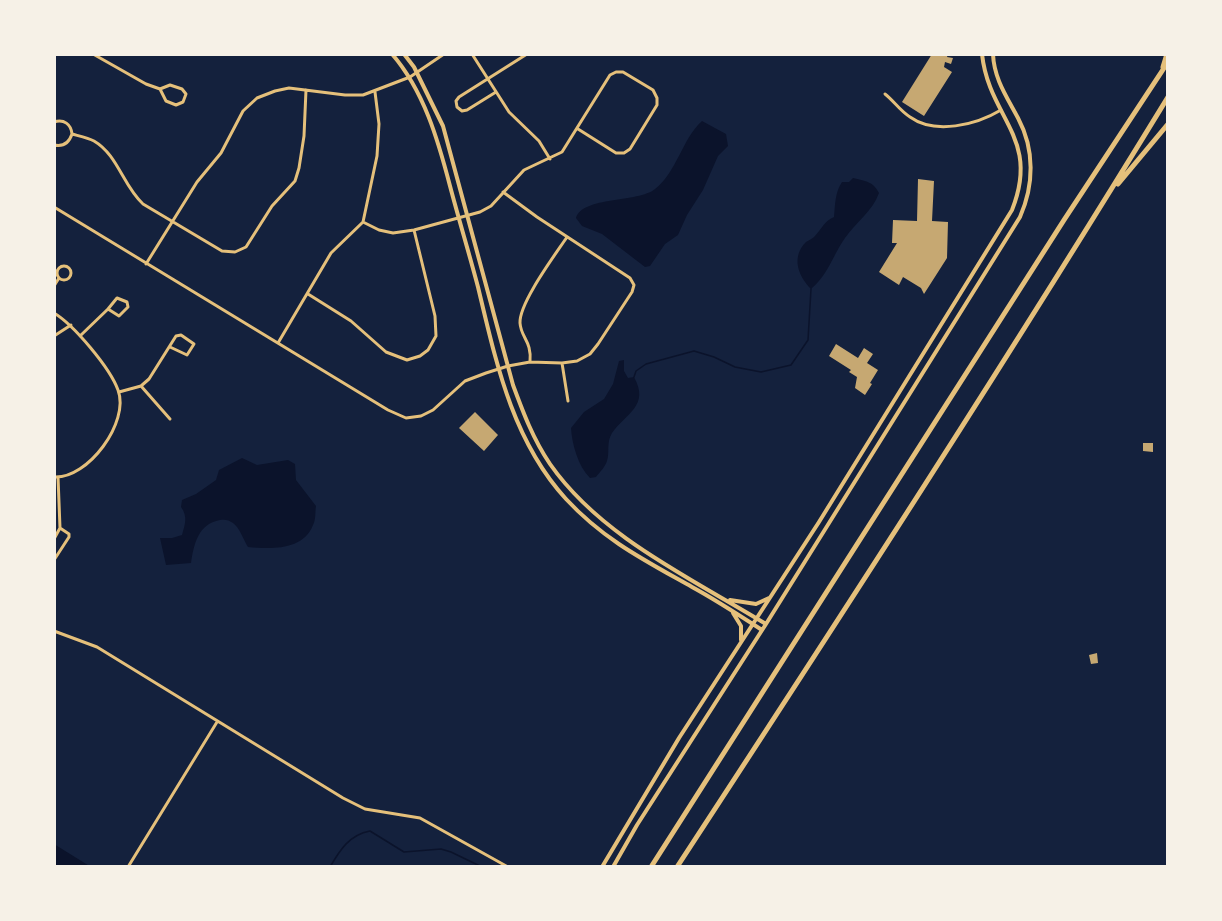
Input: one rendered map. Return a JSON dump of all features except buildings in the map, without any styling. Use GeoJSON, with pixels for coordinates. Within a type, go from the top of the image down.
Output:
{"type":"FeatureCollection","features":[{"type":"Feature","properties":{"kind":"highway"},"geometry":{"type":"LineString","coordinates":[[1160,76],[1167,54]]}},
{"type":"Feature","properties":{"kind":"highway"},"geometry":{"type":"LineString","coordinates":[[651,867],[1064,220],[1168,63]]}},
{"type":"Feature","properties":{"kind":"highway"},"geometry":{"type":"LineString","coordinates":[[676,867],[826,639],[1168,98]]}},
{"type":"Feature","properties":{"kind":"highway"},"geometry":{"type":"LineString","coordinates":[[1106,199],[1168,124]]}},
{"type":"Feature","properties":{"kind":"street"},"geometry":{"type":"LineString","coordinates":[[392,54],[410,77],[434,131],[498,369],[511,408],[545,473],[583,516],[624,549],[762,630]]}},
{"type":"Feature","properties":{"kind":"street"},"geometry":{"type":"LineString","coordinates":[[404,54],[417,72],[443,126],[513,385],[533,435],[549,463],[571,491],[597,516],[629,540],[766,624]]}},
{"type":"Feature","properties":{"kind":"street"},"geometry":{"type":"LineString","coordinates":[[147,264],[197,182],[221,153],[243,111],[257,98],[290,88],[363,95],[410,77],[444,54]]}},
{"type":"Feature","properties":{"kind":"street"},"geometry":{"type":"LineString","coordinates":[[472,54],[509,112],[539,141],[550,159]]}},
{"type":"Feature","properties":{"kind":"street"},"geometry":{"type":"LineString","coordinates":[[496,92],[467,110],[462,111],[457,107],[456,101],[459,97],[527,54]]}},
{"type":"Feature","properties":{"kind":"street"},"geometry":{"type":"LineString","coordinates":[[602,867],[679,738],[757,618],[1012,210],[1020,187],[1022,164],[1018,144],[992,93],[982,54]]}},
{"type":"Feature","properties":{"kind":"street"},"geometry":{"type":"LineString","coordinates":[[613,867],[1010,233],[1024,206],[1031,179],[1027,139],[996,77],[993,54]]}},
{"type":"Feature","properties":{"kind":"street"},"geometry":{"type":"LineString","coordinates":[[95,55],[146,84],[160,89],[170,85],[182,89],[186,94],[183,102],[176,105],[166,101],[160,89]]}},
{"type":"Feature","properties":{"kind":"street"},"geometry":{"type":"LineString","coordinates":[[363,222],[379,230],[393,233],[414,231],[480,212],[490,206],[524,170],[562,152],[610,75],[616,72],[623,72],[653,90],[657,98],[657,105],[630,149],[624,153],[616,153],[578,129]]}},
{"type":"Feature","properties":{"kind":"street"},"geometry":{"type":"LineString","coordinates":[[72,134],[94,141],[106,151],[114,160],[133,195],[143,204],[222,251],[235,252],[246,247],[272,206],[294,181],[299,168],[304,135],[306,90]]}},
{"type":"Feature","properties":{"kind":"street"},"geometry":{"type":"LineString","coordinates":[[278,343],[332,253],[363,222],[377,156],[379,124],[375,92]]}},
{"type":"Feature","properties":{"kind":"street"},"geometry":{"type":"LineString","coordinates":[[885,94],[909,117],[925,124],[966,125],[1001,110]]}},
{"type":"Feature","properties":{"kind":"street"},"geometry":{"type":"LineString","coordinates":[[54,122],[65,122],[69,125],[72,134],[67,143],[54,145]]}},
{"type":"Feature","properties":{"kind":"street"},"geometry":{"type":"LineString","coordinates":[[54,207],[388,410],[406,418],[427,413],[465,381],[498,369],[530,362],[577,361],[590,354],[632,292],[634,285],[630,278],[503,192]]}},
{"type":"Feature","properties":{"kind":"street"},"geometry":{"type":"LineString","coordinates":[[308,294],[351,321],[386,352],[407,360],[420,356],[432,345],[436,332],[435,316],[414,231]]}},
{"type":"Feature","properties":{"kind":"street"},"geometry":{"type":"LineString","coordinates":[[530,362],[531,350],[520,324],[521,313],[526,301],[567,237]]}},
{"type":"Feature","properties":{"kind":"street"},"geometry":{"type":"LineString","coordinates":[[54,286],[59,278],[57,273],[60,268],[70,269],[69,278],[63,280],[59,278]]}},
{"type":"Feature","properties":{"kind":"street"},"geometry":{"type":"LineString","coordinates":[[81,336],[98,321],[117,298],[127,302],[128,307],[119,316],[108,309]]}},
{"type":"Feature","properties":{"kind":"street"},"geometry":{"type":"LineString","coordinates":[[54,313],[71,325],[81,336],[113,379],[119,392],[120,408],[118,419],[95,457],[86,465],[56,477],[60,528],[54,539]]}},
{"type":"Feature","properties":{"kind":"street"},"geometry":{"type":"LineString","coordinates":[[54,336],[71,325]]}},
{"type":"Feature","properties":{"kind":"street"},"geometry":{"type":"LineString","coordinates":[[119,392],[141,386],[149,379],[176,336],[179,335],[194,344],[187,355],[170,347]]}},
{"type":"Feature","properties":{"kind":"street"},"geometry":{"type":"LineString","coordinates":[[562,363],[568,401]]}},
{"type":"Feature","properties":{"kind":"street"},"geometry":{"type":"LineString","coordinates":[[141,386],[170,419]]}},
{"type":"Feature","properties":{"kind":"street"},"geometry":{"type":"LineString","coordinates":[[54,560],[69,537],[60,528]]}},
{"type":"Feature","properties":{"kind":"street"},"geometry":{"type":"LineString","coordinates":[[725,599],[756,604],[770,597]]}},
{"type":"Feature","properties":{"kind":"street"},"geometry":{"type":"LineString","coordinates":[[731,610],[741,626],[741,643]]}},
{"type":"Feature","properties":{"kind":"street"},"geometry":{"type":"LineString","coordinates":[[54,631],[97,647],[343,798],[365,809],[420,818],[508,867]]}},
{"type":"Feature","properties":{"kind":"street"},"geometry":{"type":"LineString","coordinates":[[128,867],[217,722]]}},
{"type":"Feature","properties":{"kind":"water"},"geometry":{"type":"Polygon","coordinates":[[[702,121],[726,134],[728,146],[718,156],[703,190],[687,215],[678,235],[665,244],[650,266],[645,267],[602,234],[582,226],[576,218],[589,206],[647,193],[663,182],[689,137],[702,121]]]}},
{"type":"Feature","properties":{"kind":"water"},"geometry":{"type":"Polygon","coordinates":[[[853,178],[871,184],[879,193],[868,211],[845,238],[822,278],[811,289],[798,266],[801,248],[834,217],[838,190],[842,182],[849,182],[853,178]]]}},
{"type":"Feature","properties":{"kind":"water"},"geometry":{"type":"Polygon","coordinates":[[[624,360],[624,371],[628,378],[634,377],[638,387],[638,402],[612,433],[605,465],[596,477],[590,478],[576,455],[571,428],[584,412],[604,399],[613,384],[619,361],[624,360]]]}},
{"type":"Feature","properties":{"kind":"water"},"geometry":{"type":"Polygon","coordinates":[[[242,458],[257,465],[288,460],[295,464],[296,480],[316,506],[315,521],[308,533],[294,544],[276,548],[248,547],[235,525],[228,520],[220,520],[202,530],[196,542],[191,563],[166,565],[160,538],[182,535],[185,514],[181,507],[182,500],[196,494],[216,480],[219,470],[242,458]]]}},
{"type":"Feature","properties":{"kind":"water"},"geometry":{"type":"Polygon","coordinates":[[[54,844],[91,867],[54,867],[54,844]]]}},
{"type":"Feature","properties":{"kind":"waterway"},"geometry":{"type":"LineString","coordinates":[[634,377],[636,371],[646,364],[694,351],[735,367],[761,372],[791,365],[808,340],[811,289]]}},
{"type":"Feature","properties":{"kind":"waterway"},"geometry":{"type":"LineString","coordinates":[[330,867],[351,840],[370,831],[404,852],[441,849],[482,867]]}}]}
